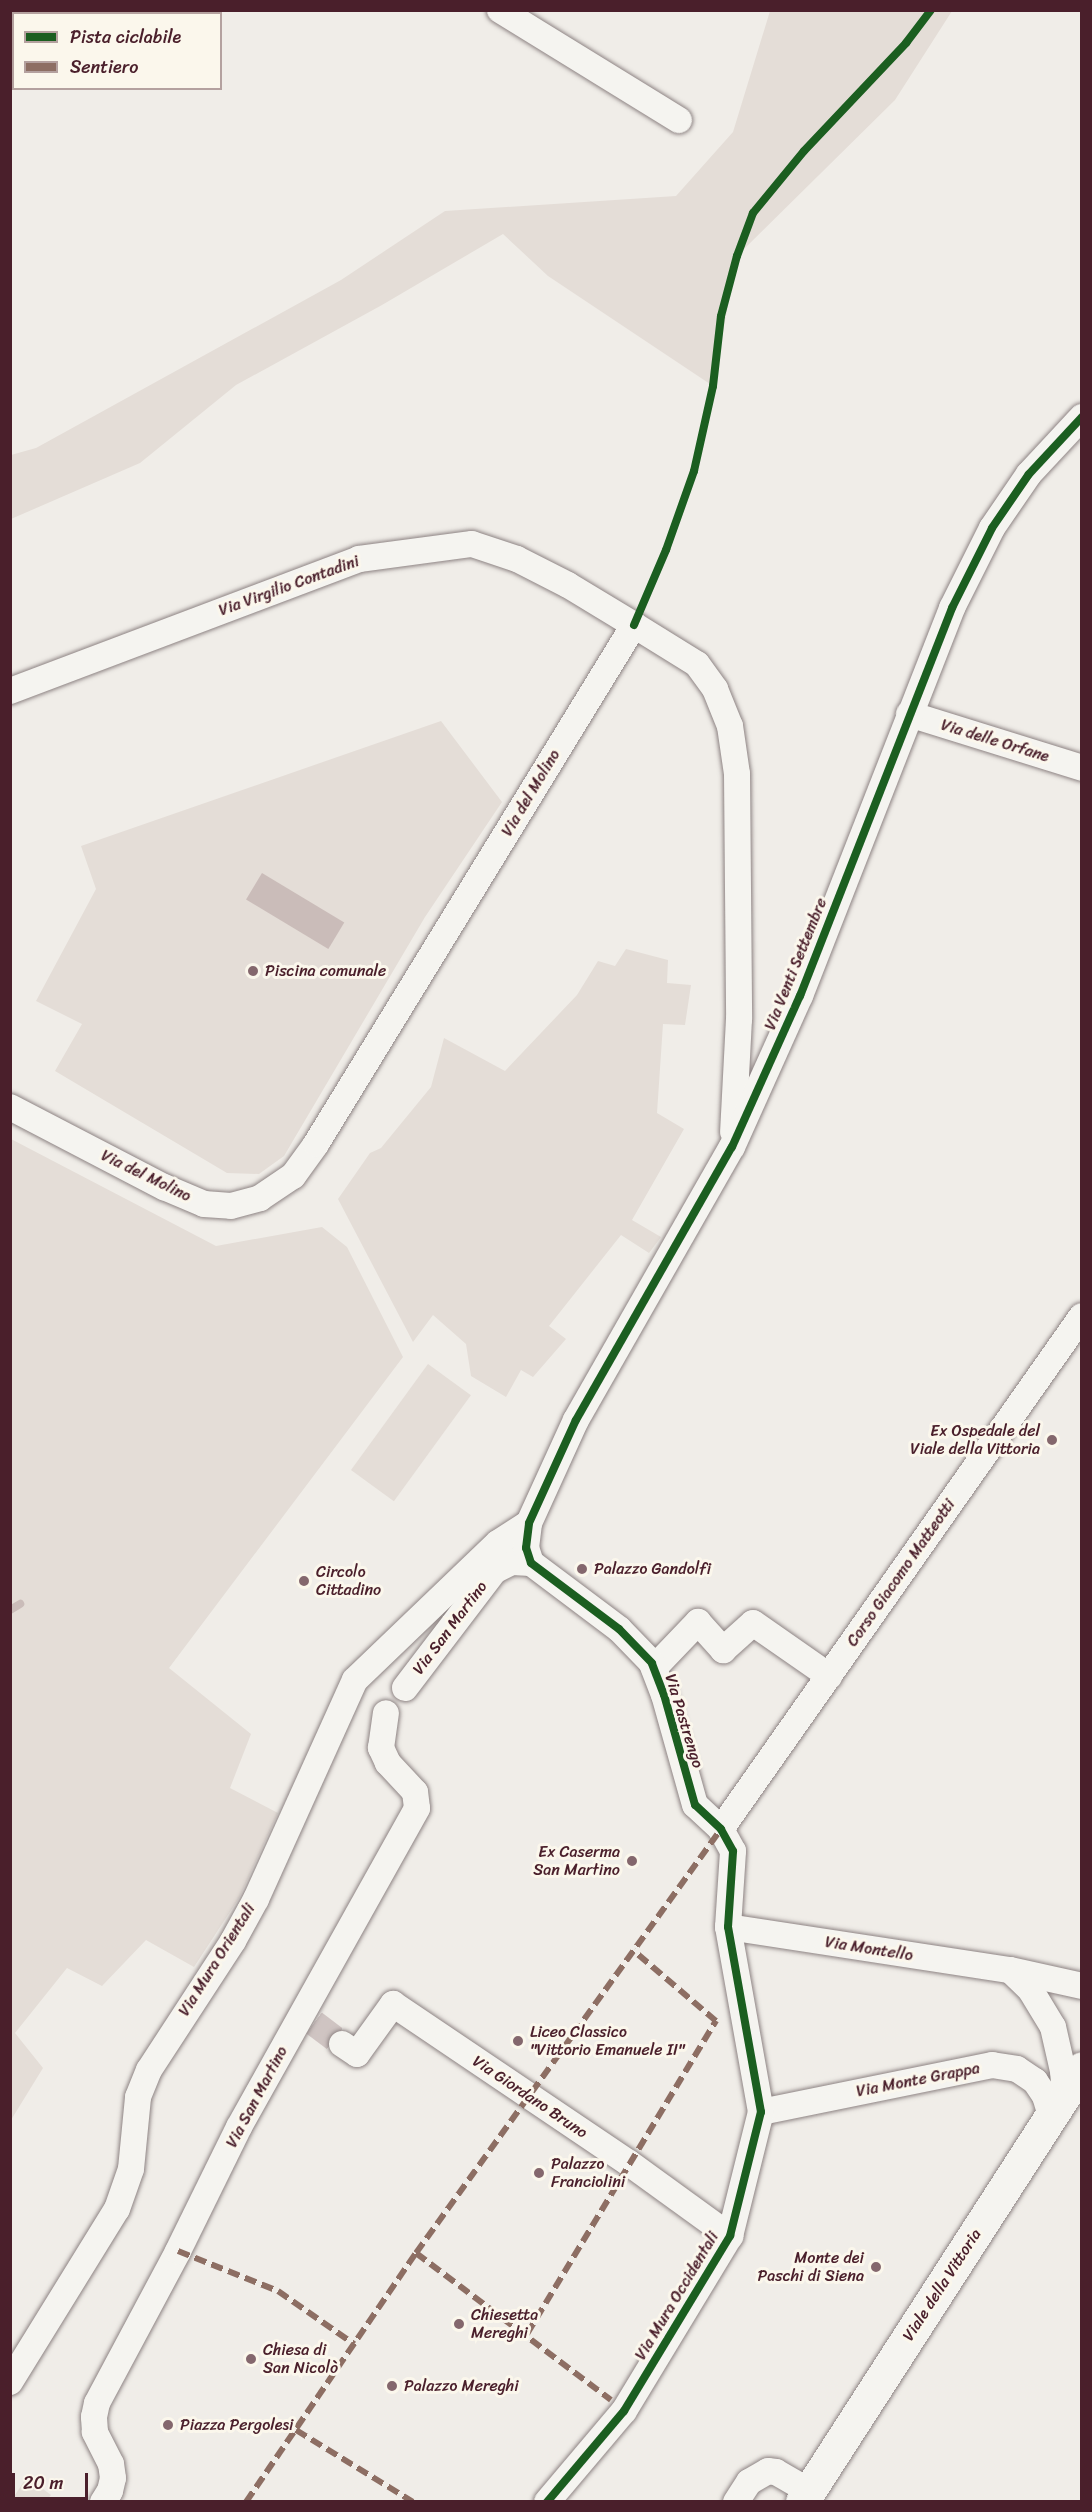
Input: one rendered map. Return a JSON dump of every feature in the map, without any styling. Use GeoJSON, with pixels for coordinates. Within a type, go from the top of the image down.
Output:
{"type":"FeatureCollection","features":[{"type":"Feature","properties":{"kind":"main road","name":"Viale della Vittoria"},"geometry":{"type":"LineString","coordinates":[[813,2498],[1066,2093]]}},
{"type":"Feature","properties":{"kind":"street"},"geometry":{"type":"LineString","coordinates":[[500,10],[679,120]]}},
{"type":"Feature","properties":{"kind":"street","name":"Via Venti Settembre"},"geometry":{"type":"LineString","coordinates":[[529,1522],[576,1420],[732,1147],[800,996],[952,608],[992,528],[1029,474],[1082,417]]}},
{"type":"Feature","properties":{"kind":"street","name":"Via Virgilio Contadini"},"geometry":{"type":"LineString","coordinates":[[10,691],[359,559],[472,544],[517,559],[568,585],[634,625]]}},
{"type":"Feature","properties":{"kind":"street"},"geometry":{"type":"LineString","coordinates":[[634,625],[697,664],[715,688],[730,726],[737,774],[739,1007],[732,1147]]}},
{"type":"Feature","properties":{"kind":"street","name":"Via del Molino"},"geometry":{"type":"LineString","coordinates":[[10,1107],[164,1187],[204,1204],[231,1206],[260,1198],[293,1176],[316,1144],[634,625]]}},
{"type":"Feature","properties":{"kind":"street","name":"Via delle Orfane"},"geometry":{"type":"LineString","coordinates":[[909,714],[1082,768]]}},
{"type":"Feature","properties":{"kind":"street","name":"Corso Giacomo Matteotti"},"geometry":{"type":"LineString","coordinates":[[721,1828],[1082,1316]]}},
{"type":"Feature","properties":{"kind":"street"},"geometry":{"type":"LineString","coordinates":[[529,1522],[526,1548],[531,1563]]}},
{"type":"Feature","properties":{"kind":"street","name":"Via Mura Orientali"},"geometry":{"type":"LineString","coordinates":[[10,2382],[117,2209],[131,2169],[138,2097],[149,2070],[233,1941],[256,1899],[355,1680],[498,1543],[529,1522]]}},
{"type":"Feature","properties":{"kind":"street","name":"Via San Martino"},"geometry":{"type":"LineString","coordinates":[[405,1688],[494,1571],[512,1562],[531,1563]]}},
{"type":"Feature","properties":{"kind":"street","name":"Via Pastrengo"},"geometry":{"type":"LineString","coordinates":[[531,1563],[619,1629],[654,1668],[664,1695],[695,1806],[721,1828]]}},
{"type":"Feature","properties":{"kind":"street"},"geometry":{"type":"LineString","coordinates":[[654,1668],[698,1622],[723,1650],[753,1623],[829,1676]]}},
{"type":"Feature","properties":{"kind":"street","name":"Via San Martino"},"geometry":{"type":"LineString","coordinates":[[106,2496],[113,2478],[111,2464],[95,2432],[94,2417],[97,2403],[178,2252],[239,2127],[307,2019],[417,1808],[415,1792],[388,1763],[381,1748],[386,1713]]}},
{"type":"Feature","properties":{"kind":"street","name":"Via Mura Occidentali"},"geometry":{"type":"LineString","coordinates":[[547,2502],[624,2411],[730,2236],[761,2112],[728,1927],[733,1851],[721,1828]]}},
{"type":"Feature","properties":{"kind":"street","name":"Via Montello"},"geometry":{"type":"LineString","coordinates":[[728,1927],[1010,1970],[1082,1986]]}},
{"type":"Feature","properties":{"kind":"street"},"geometry":{"type":"LineString","coordinates":[[1010,1970],[1030,1989],[1053,2026],[1064,2071],[1066,2093]]}},
{"type":"Feature","properties":{"kind":"street","name":"Via Giordano Bruno"},"geometry":{"type":"LineString","coordinates":[[342,2044],[357,2054],[393,2004],[629,2163],[730,2236]]}},
{"type":"Feature","properties":{"kind":"street","name":"Via Monte Grappa"},"geometry":{"type":"LineString","coordinates":[[761,2112],[992,2065],[1017,2069],[1035,2081],[1045,2096],[1066,2093]]}},
{"type":"Feature","properties":{"kind":"street"},"geometry":{"type":"LineString","coordinates":[[736,2502],[750,2482],[768,2471],[776,2472],[813,2498]]}},
{"type":"Feature","properties":{"kind":"shaded area"},"geometry":{"type":"Polygon","coordinates":[[[770,11],[952,11],[895,100],[737,256],[713,386],[548,276],[503,234],[382,305],[236,385],[140,463],[11,519],[11,455],[36,448],[341,280],[445,211],[676,196],[733,132],[770,11]]]}},
{"type":"Feature","properties":{"kind":"shaded area","name":"Piscina comunale"},"geometry":{"type":"Polygon","coordinates":[[[441,721],[502,802],[425,917],[284,1156],[259,1174],[227,1173],[55,1071],[82,1024],[36,1001],[96,889],[81,846],[441,721]]]}},
{"type":"Feature","properties":{"kind":"shaded area"},"geometry":{"type":"Polygon","coordinates":[[[262,873],[344,922],[328,949],[246,900],[262,873]]]}},
{"type":"Feature","properties":{"kind":"shaded area"},"geometry":{"type":"Polygon","coordinates":[[[626,949],[668,960],[667,983],[691,985],[685,1025],[663,1024],[657,1113],[684,1129],[632,1220],[661,1237],[649,1253],[621,1235],[549,1326],[566,1339],[533,1377],[521,1370],[506,1397],[471,1376],[466,1344],[433,1315],[413,1342],[338,1199],[370,1153],[381,1148],[431,1087],[444,1038],[505,1071],[577,995],[598,961],[615,966],[626,949]]]}},
{"type":"Feature","properties":{"kind":"shaded area"},"geometry":{"type":"Polygon","coordinates":[[[11,1139],[216,1246],[322,1227],[347,1247],[403,1357],[169,1668],[251,1734],[230,1788],[278,1813],[239,1898],[194,1967],[146,1940],[102,1986],[67,1968],[15,2033],[43,2068],[11,2120],[11,1139]]]}},
{"type":"Feature","properties":{"kind":"shaded area"},"geometry":{"type":"Polygon","coordinates":[[[428,1364],[471,1395],[394,1501],[351,1470],[428,1364]]]}},
{"type":"Feature","properties":{"kind":"shaded area"},"geometry":{"type":"Polygon","coordinates":[[[27,2477],[51,2495],[46,2501],[11,2501],[27,2477]]]}},
{"type":"Feature","properties":{"kind":"waterway"},"geometry":{"type":"LineString","coordinates":[[10,1610],[20,1604]]}},
{"type":"Feature","properties":{"kind":"tunnel"},"geometry":{"type":"LineString","coordinates":[[314,2023],[342,2044]]}},
{"type":"Feature","properties":{"kind":"marked path"},"geometry":{"type":"LineString","coordinates":[[246,2502],[416,2253],[721,1829]]}},
{"type":"Feature","properties":{"kind":"marked path"},"geometry":{"type":"LineString","coordinates":[[527,2334],[716,2021],[634,1951]]}},
{"type":"Feature","properties":{"kind":"marked path"},"geometry":{"type":"LineString","coordinates":[[178,2251],[278,2291],[354,2344]]}},
{"type":"Feature","properties":{"kind":"marked path"},"geometry":{"type":"LineString","coordinates":[[416,2253],[611,2400]]}},
{"type":"Feature","properties":{"kind":"marked path"},"geometry":{"type":"LineString","coordinates":[[296,2430],[413,2502]]}},
{"type":"Feature","properties":{"kind":"cycle path"},"geometry":{"type":"LineString","coordinates":[[634,625],[666,550],[694,471],[713,386],[721,316],[737,256],[753,213],[804,151],[906,43],[931,10]]}},
{"type":"Feature","properties":{"kind":"cycle path"},"geometry":{"type":"LineString","coordinates":[[547,2502],[624,2411],[730,2236],[761,2112],[728,1927],[733,1851],[721,1829],[695,1805],[664,1695],[652,1663],[619,1629],[531,1563],[526,1548],[529,1523],[576,1420],[732,1147],[800,996],[952,608],[992,528],[1029,474],[1082,417]]}},
{"type":"Feature","properties":{"kind":"place","name":"Piscina comunale"},"geometry":{"type":"Point","coordinates":[253,971]}},
{"type":"Feature","properties":{"kind":"place","name":"Ex Ospedale del Viale della Vittoria"},"geometry":{"type":"Point","coordinates":[1052,1440]}},
{"type":"Feature","properties":{"kind":"place","name":"Palazzo Gandolfi"},"geometry":{"type":"Point","coordinates":[582,1569]}},
{"type":"Feature","properties":{"kind":"place","name":"Circolo Cittadino"},"geometry":{"type":"Point","coordinates":[304,1581]}},
{"type":"Feature","properties":{"kind":"place","name":"Ex Caserma San Martino"},"geometry":{"type":"Point","coordinates":[632,1861]}},
{"type":"Feature","properties":{"kind":"place","name":"Liceo Classico \"Vittorio Emanuele II\""},"geometry":{"type":"Point","coordinates":[518,2041]}},
{"type":"Feature","properties":{"kind":"place","name":"Palazzo Franciolini"},"geometry":{"type":"Point","coordinates":[539,2173]}},
{"type":"Feature","properties":{"kind":"place","name":"Monte dei Paschi di Siena"},"geometry":{"type":"Point","coordinates":[876,2267]}},
{"type":"Feature","properties":{"kind":"place","name":"Chiesetta Mereghi"},"geometry":{"type":"Point","coordinates":[459,2324]}},
{"type":"Feature","properties":{"kind":"place","name":"Chiesa di San Nicolò"},"geometry":{"type":"Point","coordinates":[251,2359]}},
{"type":"Feature","properties":{"kind":"place","name":"Palazzo Mereghi"},"geometry":{"type":"Point","coordinates":[392,2386]}},
{"type":"Feature","properties":{"kind":"place","name":"Piazza Pergolesi"},"geometry":{"type":"Point","coordinates":[168,2425]}}]}
